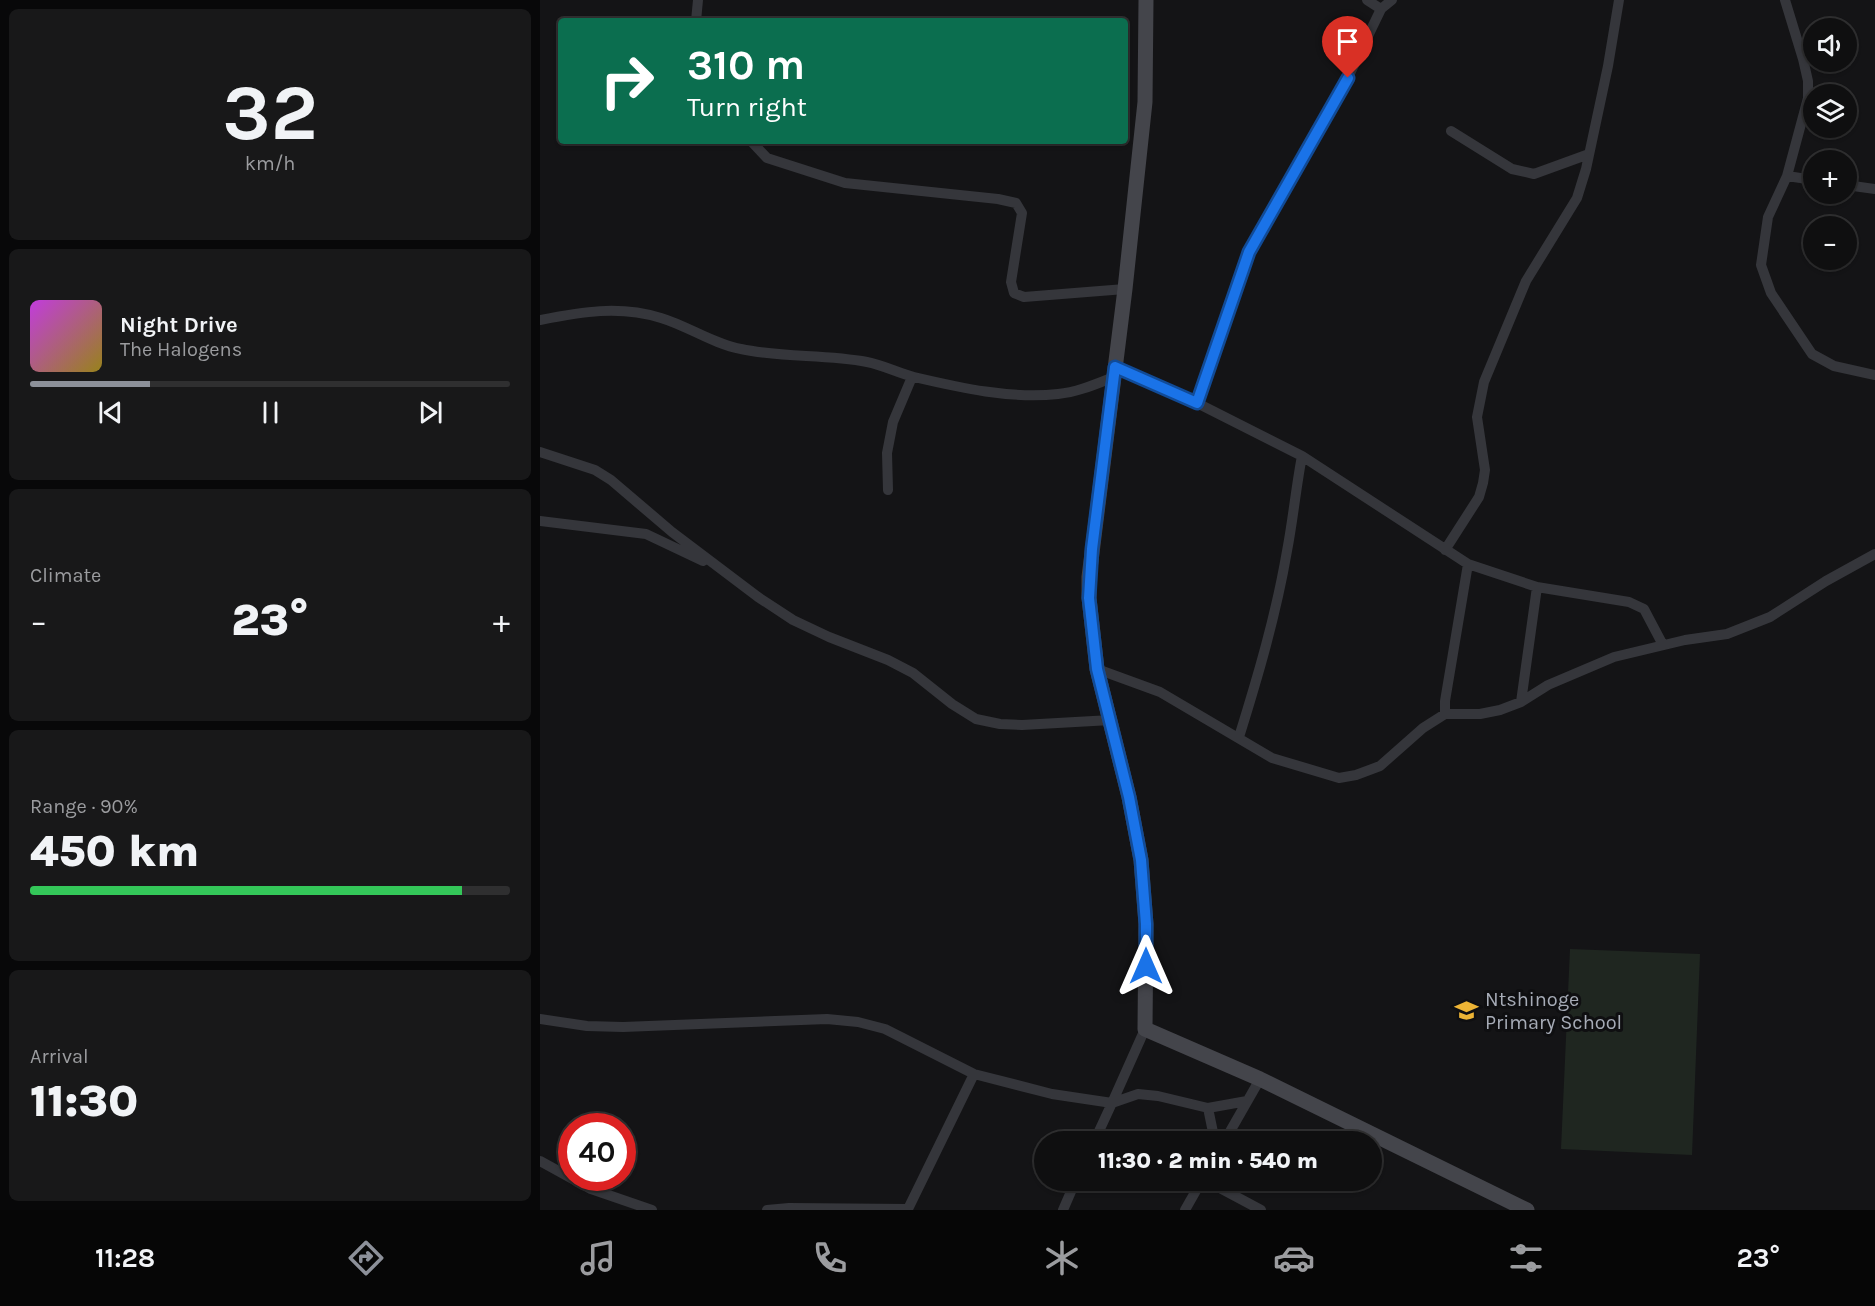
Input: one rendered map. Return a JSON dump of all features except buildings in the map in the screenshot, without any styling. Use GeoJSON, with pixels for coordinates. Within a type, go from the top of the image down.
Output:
{"type":"FeatureCollection","features":[{"type":"Feature","properties":{"kind":"street"},"geometry":{"type":"LineString","coordinates":[[696,18],[698,0]]}},
{"type":"Feature","properties":{"kind":"street"},"geometry":{"type":"LineString","coordinates":[[1099,1131],[1145,1029],[1146,924],[1141,860],[1111,720],[1097,669],[1089,577],[1125,289],[1145,102],[1146,0]]}},
{"type":"Feature","properties":{"kind":"street"},"geometry":{"type":"LineString","coordinates":[[1367,0],[1381,9]]}},
{"type":"Feature","properties":{"kind":"street"},"geometry":{"type":"LineString","coordinates":[[1197,403],[1249,252],[1339,96],[1381,9],[1392,0]]}},
{"type":"Feature","properties":{"kind":"street"},"geometry":{"type":"LineString","coordinates":[[1445,550],[1479,497],[1483,483],[1485,470],[1477,417],[1484,382],[1526,281],[1576,198],[1589,154],[1608,66],[1619,0]]}},
{"type":"Feature","properties":{"kind":"street"},"geometry":{"type":"LineString","coordinates":[[1785,0],[1808,81],[1808,98],[1787,176],[1768,217],[1761,265],[1771,293],[1812,354],[1834,366],[1875,375]]}},
{"type":"Feature","properties":{"kind":"street"},"geometry":{"type":"LineString","coordinates":[[1451,131],[1512,169],[1534,174],[1589,154]]}},
{"type":"Feature","properties":{"kind":"street"},"geometry":{"type":"LineString","coordinates":[[754,144],[767,158],[845,183],[1016,203],[1022,213],[1011,282],[1014,293],[1024,297],[1125,289]]}},
{"type":"Feature","properties":{"kind":"street"},"geometry":{"type":"LineString","coordinates":[[1787,176],[1803,178]]}},
{"type":"Feature","properties":{"kind":"street"},"geometry":{"type":"LineString","coordinates":[[1857,187],[1875,189]]}},
{"type":"Feature","properties":{"kind":"street"},"geometry":{"type":"LineString","coordinates":[[540,320],[597,310],[629,311],[662,318],[739,349],[774,354],[849,359],[912,376],[995,393],[1058,394],[1084,388],[1115,372],[1197,403],[1302,456],[1468,564],[1537,587],[1629,602],[1644,609],[1663,645]]}},
{"type":"Feature","properties":{"kind":"street"},"geometry":{"type":"LineString","coordinates":[[888,490],[887,453],[893,422],[912,376]]}},
{"type":"Feature","properties":{"kind":"street"},"geometry":{"type":"LineString","coordinates":[[540,452],[595,470],[611,480],[672,532],[722,570],[793,620],[913,673],[952,704],[976,719],[1000,724],[1022,725],[1111,720]]}},
{"type":"Feature","properties":{"kind":"street"},"geometry":{"type":"LineString","coordinates":[[1239,737],[1261,667],[1274,615],[1288,549],[1302,456]]}},
{"type":"Feature","properties":{"kind":"street"},"geometry":{"type":"LineString","coordinates":[[540,521],[646,534],[722,570]]}},
{"type":"Feature","properties":{"kind":"street"},"geometry":{"type":"LineString","coordinates":[[1097,669],[1160,692],[1272,758],[1338,778],[1356,775],[1380,766],[1423,728],[1445,714],[1480,714],[1500,710],[1614,657],[1663,645],[1726,634],[1770,617],[1826,581],[1875,554]]}},
{"type":"Feature","properties":{"kind":"street"},"geometry":{"type":"LineString","coordinates":[[1445,714],[1445,701],[1468,564]]}},
{"type":"Feature","properties":{"kind":"street"},"geometry":{"type":"LineString","coordinates":[[1521,702],[1537,587]]}},
{"type":"Feature","properties":{"kind":"street"},"geometry":{"type":"LineString","coordinates":[[541,1021],[623,1027],[827,1019],[858,1022],[885,1029],[974,1074],[1052,1094],[1112,1103],[1138,1094],[1158,1096],[1208,1108],[1247,1101]]}},
{"type":"Feature","properties":{"kind":"street"},"geometry":{"type":"LineString","coordinates":[[1145,1029],[1260,1079],[1527,1210]]}},
{"type":"Feature","properties":{"kind":"street"},"geometry":{"type":"LineString","coordinates":[[767,1210],[810,1208],[908,1210],[974,1074]]}},
{"type":"Feature","properties":{"kind":"street"},"geometry":{"type":"LineString","coordinates":[[1230,1131],[1260,1079]]}},
{"type":"Feature","properties":{"kind":"street"},"geometry":{"type":"LineString","coordinates":[[1208,1108],[1213,1131]]}},
{"type":"Feature","properties":{"kind":"street"},"geometry":{"type":"LineString","coordinates":[[540,1161],[591,1189],[652,1210]]}},
{"type":"Feature","properties":{"kind":"street"},"geometry":{"type":"LineString","coordinates":[[1063,1210],[1071,1191]]}},
{"type":"Feature","properties":{"kind":"street"},"geometry":{"type":"LineString","coordinates":[[1185,1210],[1196,1191]]}},
{"type":"Feature","properties":{"kind":"street"},"geometry":{"type":"LineString","coordinates":[[1224,1191],[1261,1210]]}},
{"type":"Feature","properties":{"kind":"shaded area"},"geometry":{"type":"Polygon","coordinates":[[[1570,949],[1700,954],[1692,1155],[1561,1149],[1570,949]]]}},
{"type":"Feature","properties":{"kind":"place","name":"Ntshinoge Primary School"},"geometry":{"type":"Point","coordinates":[1467,1010]}},
{"type":"Feature","properties":{"kind":"route"},"geometry":{"type":"LineString","coordinates":[[1146,966],[1146,924],[1141,860],[1129,797],[1097,669],[1089,598],[1092,549],[1115,367],[1197,403],[1249,252],[1348,78]]}}]}
